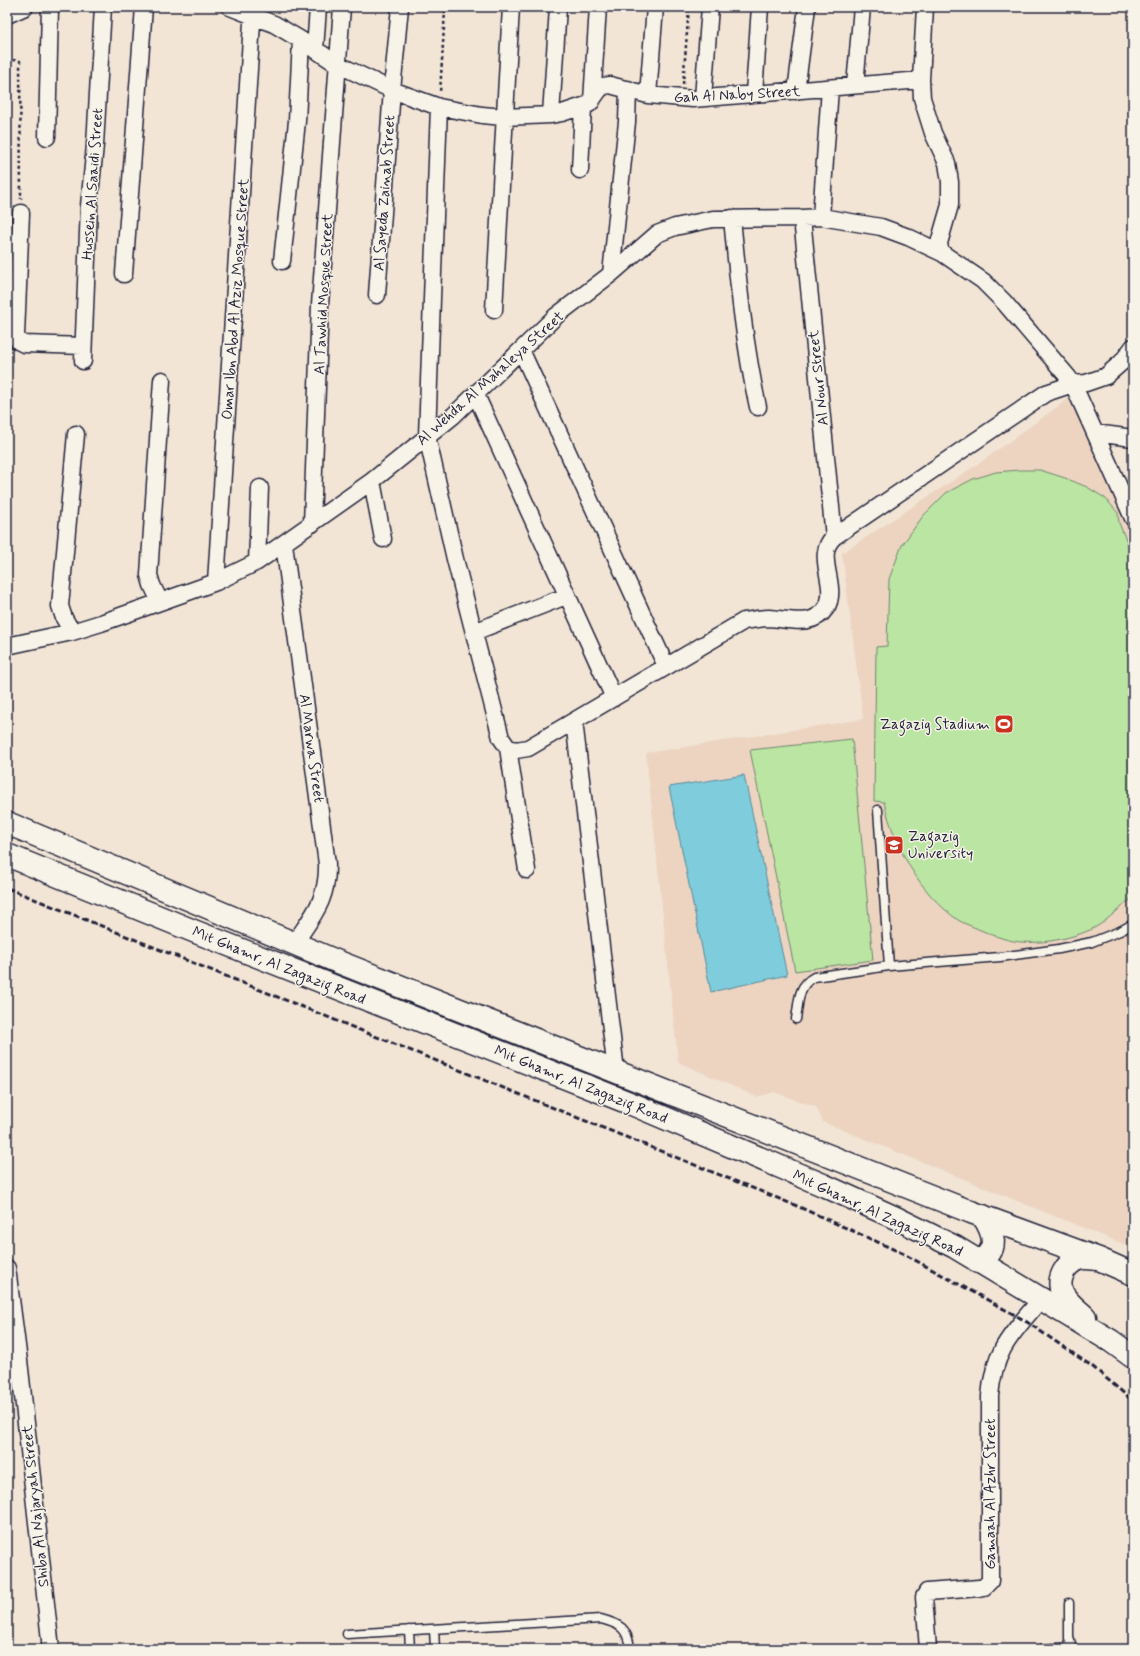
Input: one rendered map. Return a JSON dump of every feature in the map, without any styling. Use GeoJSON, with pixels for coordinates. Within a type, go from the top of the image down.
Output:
{"type":"FeatureCollection","features":[{"type":"Feature","properties":{"kind":"highway","name":"Mit Ghamr, Al Zagazig Road"},"geometry":{"type":"LineString","coordinates":[[7,823],[294,944],[983,1216],[1099,1259],[1133,1274]]}},
{"type":"Feature","properties":{"kind":"highway","name":"Mit Ghamr, Al Zagazig Road"},"geometry":{"type":"LineString","coordinates":[[7,855],[196,932],[694,1129],[898,1219],[955,1247],[1111,1341],[1133,1357]]}},
{"type":"Feature","properties":{"kind":"highway"},"geometry":{"type":"LineString","coordinates":[[978,1262],[988,1256],[991,1252],[993,1242],[990,1229],[983,1216]]}},
{"type":"Feature","properties":{"kind":"highway"},"geometry":{"type":"LineString","coordinates":[[1099,1259],[1078,1259],[1069,1264],[1063,1272],[1060,1282],[1062,1292],[1068,1300],[1111,1341]]}},
{"type":"Feature","properties":{"kind":"street"},"geometry":{"type":"LineString","coordinates":[[7,15],[25,7]]}},
{"type":"Feature","properties":{"kind":"street"},"geometry":{"type":"LineString","coordinates":[[47,136],[50,7]]}},
{"type":"Feature","properties":{"kind":"street","name":"Hussein Al Saaidi Street"},"geometry":{"type":"LineString","coordinates":[[21,213],[16,336],[18,341],[24,344],[83,354],[89,206],[95,145],[103,7]]}},
{"type":"Feature","properties":{"kind":"street"},"geometry":{"type":"LineString","coordinates":[[124,274],[144,7]]}},
{"type":"Feature","properties":{"kind":"street"},"geometry":{"type":"LineString","coordinates":[[230,7],[253,11],[338,64],[392,90],[439,107],[482,115],[504,117],[551,115],[588,104]]}},
{"type":"Feature","properties":{"kind":"street"},"geometry":{"type":"LineString","coordinates":[[315,50],[318,7]]}},
{"type":"Feature","properties":{"kind":"street","name":"Al Tawhid Mosque Street"},"geometry":{"type":"LineString","coordinates":[[312,524],[320,305],[342,7]]}},
{"type":"Feature","properties":{"kind":"street","name":"Al Sayeda Zainab Street"},"geometry":{"type":"LineString","coordinates":[[377,295],[392,90],[400,7]]}},
{"type":"Feature","properties":{"kind":"street"},"geometry":{"type":"LineString","coordinates":[[494,310],[511,7]]}},
{"type":"Feature","properties":{"kind":"street"},"geometry":{"type":"LineString","coordinates":[[551,115],[558,7]]}},
{"type":"Feature","properties":{"kind":"street"},"geometry":{"type":"LineString","coordinates":[[580,170],[598,7]]}},
{"type":"Feature","properties":{"kind":"street"},"geometry":{"type":"LineString","coordinates":[[648,95],[655,7]]}},
{"type":"Feature","properties":{"kind":"street"},"geometry":{"type":"LineString","coordinates":[[703,98],[710,7]]}},
{"type":"Feature","properties":{"kind":"street"},"geometry":{"type":"LineString","coordinates":[[754,94],[760,7]]}},
{"type":"Feature","properties":{"kind":"street"},"geometry":{"type":"LineString","coordinates":[[796,91],[807,7]]}},
{"type":"Feature","properties":{"kind":"street"},"geometry":{"type":"LineString","coordinates":[[855,85],[862,7]]}},
{"type":"Feature","properties":{"kind":"street"},"geometry":{"type":"LineString","coordinates":[[925,7],[921,80],[922,98],[927,117],[947,163],[950,182],[950,205],[939,243],[942,253]]}},
{"type":"Feature","properties":{"kind":"street","name":"Omar Ibn Abd Al Aziz Mosque Street"},"geometry":{"type":"LineString","coordinates":[[216,582],[253,11]]}},
{"type":"Feature","properties":{"kind":"street"},"geometry":{"type":"LineString","coordinates":[[282,261],[297,121],[301,40]]}},
{"type":"Feature","properties":{"kind":"street","name":"Gah Al Naby Street"},"geometry":{"type":"LineString","coordinates":[[588,104],[599,90],[604,86],[610,85],[648,95],[703,98],[921,80]]}},
{"type":"Feature","properties":{"kind":"street"},"geometry":{"type":"LineString","coordinates":[[821,217],[830,88]]}},
{"type":"Feature","properties":{"kind":"street"},"geometry":{"type":"LineString","coordinates":[[611,274],[627,122],[628,89]]}},
{"type":"Feature","properties":{"kind":"street"},"geometry":{"type":"LineString","coordinates":[[439,107],[427,436],[455,559],[501,738],[508,748],[527,870]]}},
{"type":"Feature","properties":{"kind":"street","name":"Al Wehda Al Mahaleya Street"},"geometry":{"type":"LineString","coordinates":[[7,646],[72,632],[101,623],[216,582],[257,562],[372,481],[453,416],[556,316],[611,274],[657,234],[694,222],[732,218],[821,217],[881,228],[908,237],[942,253],[983,282],[1004,302],[1057,363],[1073,384],[1133,518]]}},
{"type":"Feature","properties":{"kind":"street"},"geometry":{"type":"LineString","coordinates":[[732,218],[744,331],[749,367],[758,407]]}},
{"type":"Feature","properties":{"kind":"street","name":"Al Nour Street"},"geometry":{"type":"LineString","coordinates":[[802,218],[834,537]]}},
{"type":"Feature","properties":{"kind":"street"},"geometry":{"type":"LineString","coordinates":[[508,748],[516,750],[528,748],[744,621],[767,618],[801,621],[816,618],[827,607],[829,598],[825,552],[828,542],[1046,393],[1073,384],[1086,383],[1106,376],[1122,362],[1133,347]]}},
{"type":"Feature","properties":{"kind":"street"},"geometry":{"type":"LineString","coordinates":[[521,350],[666,666]]}},
{"type":"Feature","properties":{"kind":"street"},"geometry":{"type":"LineString","coordinates":[[160,602],[149,575],[162,380]]}},
{"type":"Feature","properties":{"kind":"street"},"geometry":{"type":"LineString","coordinates":[[476,395],[566,596],[614,698]]}},
{"type":"Feature","properties":{"kind":"street"},"geometry":{"type":"LineString","coordinates":[[1095,433],[1133,438]]}},
{"type":"Feature","properties":{"kind":"street"},"geometry":{"type":"LineString","coordinates":[[72,632],[64,618],[60,606],[76,434]]}},
{"type":"Feature","properties":{"kind":"street"},"geometry":{"type":"LineString","coordinates":[[372,481],[383,539]]}},
{"type":"Feature","properties":{"kind":"street"},"geometry":{"type":"LineString","coordinates":[[257,562],[260,488]]}},
{"type":"Feature","properties":{"kind":"street","name":"Al Marwa Street"},"geometry":{"type":"LineString","coordinates":[[284,544],[328,864],[326,885],[320,904],[294,944]]}},
{"type":"Feature","properties":{"kind":"street"},"geometry":{"type":"LineString","coordinates":[[474,632],[566,596]]}},
{"type":"Feature","properties":{"kind":"street"},"geometry":{"type":"LineString","coordinates":[[574,721],[616,1071]]}},
{"type":"Feature","properties":{"kind":"street","name":"Shiba Al Najaryah Street"},"geometry":{"type":"LineString","coordinates":[[7,1268],[20,1369],[51,1649]]}},
{"type":"Feature","properties":{"kind":"street","name":"Gamaah Al Azhr Street"},"geometry":{"type":"LineString","coordinates":[[928,1649],[924,1597],[926,1592],[984,1587],[990,1581],[990,1396],[992,1377],[997,1358],[1006,1341],[1041,1299]]}},
{"type":"Feature","properties":{"kind":"lane"},"geometry":{"type":"LineString","coordinates":[[878,810],[889,966]]}},
{"type":"Feature","properties":{"kind":"lane"},"geometry":{"type":"LineString","coordinates":[[796,1019],[801,988],[806,982],[814,977],[889,966],[1000,957],[1059,949],[1092,942],[1133,924]]}},
{"type":"Feature","properties":{"kind":"lane"},"geometry":{"type":"LineString","coordinates":[[1042,1649],[1073,1648],[1069,1638],[1069,1603]]}},
{"type":"Feature","properties":{"kind":"lane"},"geometry":{"type":"LineString","coordinates":[[347,1634],[601,1619],[615,1623],[625,1630],[629,1640],[630,1649]]}},
{"type":"Feature","properties":{"kind":"lane"},"geometry":{"type":"LineString","coordinates":[[434,1629],[435,1649]]}},
{"type":"Feature","properties":{"kind":"lane"},"geometry":{"type":"LineString","coordinates":[[409,1630],[410,1649]]}},
{"type":"Feature","properties":{"kind":"path"},"geometry":{"type":"LineString","coordinates":[[408,7],[445,10],[439,107]]}},
{"type":"Feature","properties":{"kind":"path"},"geometry":{"type":"LineString","coordinates":[[682,98],[689,7]]}},
{"type":"Feature","properties":{"kind":"path"},"geometry":{"type":"LineString","coordinates":[[7,59],[20,61],[21,213]]}},
{"type":"Feature","properties":{"kind":"shaded area","name":"Zagazig University"},"geometry":{"type":"Polygon","coordinates":[[[1075,394],[1133,531],[1133,1248],[823,1122],[816,1107],[774,1092],[757,1097],[678,1062],[646,753],[863,719],[842,553],[981,462],[1075,394]]]}},
{"type":"Feature","properties":{"kind":"green space","name":"Zagazig Stadium"},"geometry":{"type":"Polygon","coordinates":[[[1040,470],[1065,478],[1087,487],[1105,498],[1118,513],[1119,523],[1133,556],[1133,895],[1129,901],[1105,921],[1090,930],[1071,937],[1039,942],[1018,942],[997,937],[958,920],[944,909],[920,882],[910,868],[895,836],[884,802],[874,801],[876,647],[887,646],[889,579],[902,545],[923,516],[946,493],[973,479],[996,472],[1040,470]]]}},
{"type":"Feature","properties":{"kind":"green space"},"geometry":{"type":"Polygon","coordinates":[[[852,739],[873,960],[795,971],[750,750],[852,739]]]}},
{"type":"Feature","properties":{"kind":"water"},"geometry":{"type":"Polygon","coordinates":[[[744,775],[787,975],[711,992],[669,787],[744,775]]]}},
{"type":"Feature","properties":{"kind":"railway"},"geometry":{"type":"LineString","coordinates":[[7,888],[797,1206],[902,1253],[1024,1320],[1093,1367],[1133,1401]]}},
{"type":"Feature","properties":{"kind":"place","name":"Zagazig Stadium"},"geometry":{"type":"Point","coordinates":[1004,724]}},
{"type":"Feature","properties":{"kind":"place","name":"Zagazig University"},"geometry":{"type":"Point","coordinates":[894,845]}}]}
